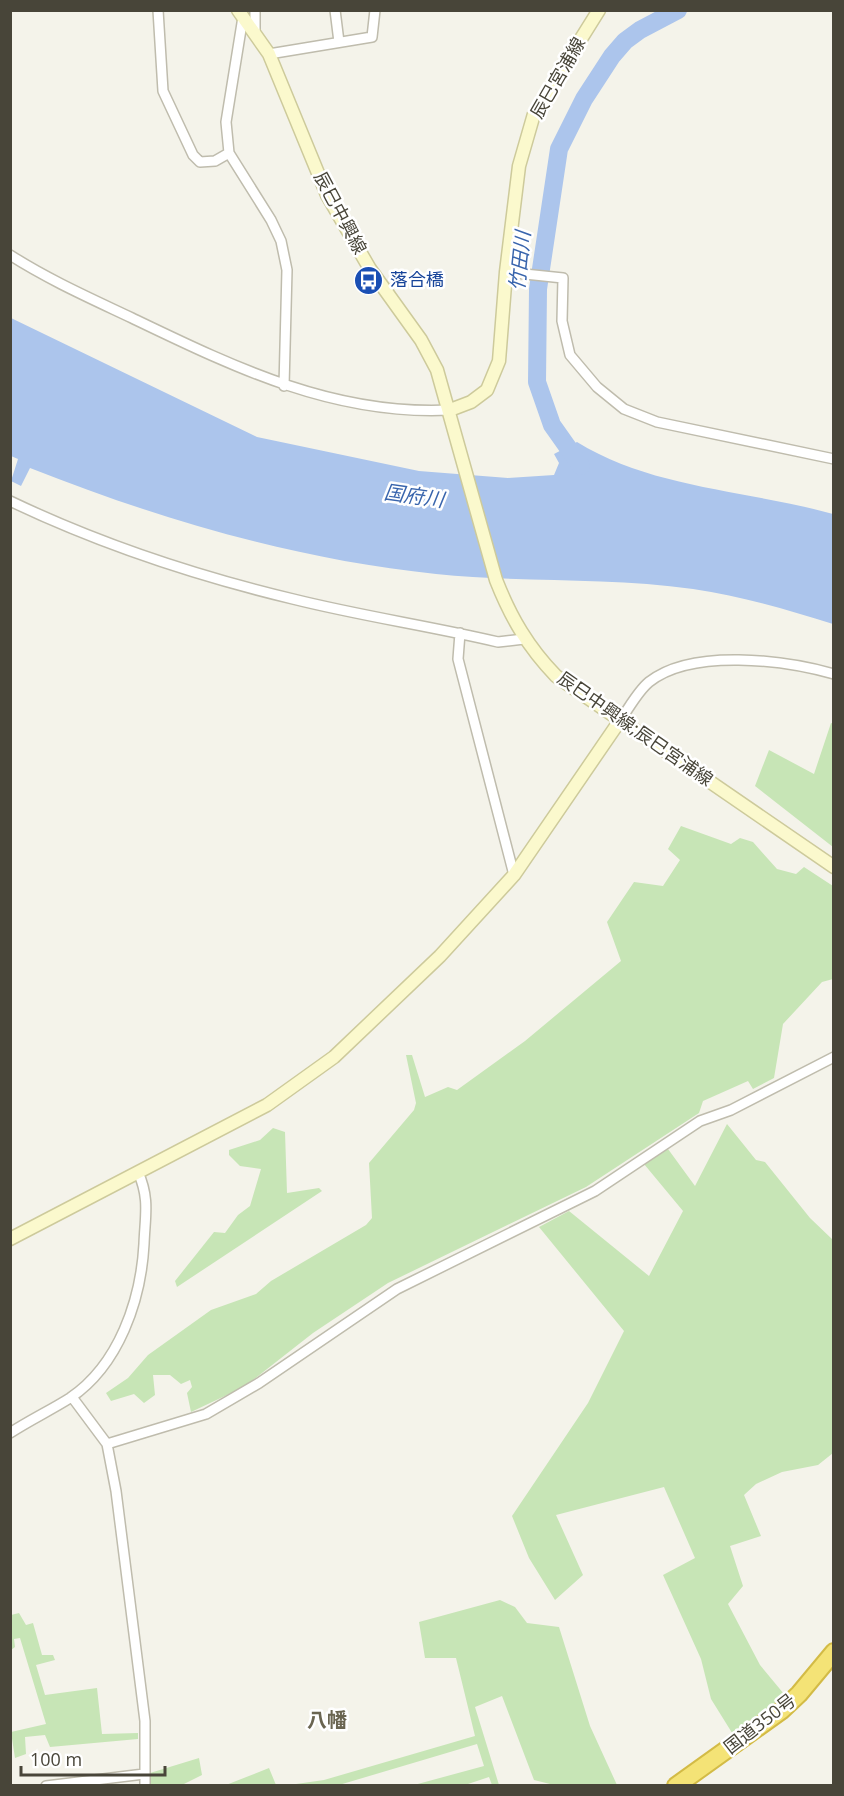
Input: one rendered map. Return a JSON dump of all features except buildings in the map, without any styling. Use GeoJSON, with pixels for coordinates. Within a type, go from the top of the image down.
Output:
{"type":"FeatureCollection","features":[{"type":"Feature","properties":{"kind":"highway","name":"国道350号"},"geometry":{"type":"LineString","coordinates":[[676,1785],[782,1710],[799,1694],[834,1652]]}},
{"type":"Feature","properties":{"kind":"main road","name":"辰巳宮浦線"},"geometry":{"type":"LineString","coordinates":[[450,410],[471,402],[487,390],[492,380],[499,361],[510,272],[519,166],[534,114],[588,17],[598,10]]}},
{"type":"Feature","properties":{"kind":"main road","name":"辰巳中興線"},"geometry":{"type":"LineString","coordinates":[[240,14],[269,54],[327,195],[370,269],[421,340],[437,370],[450,410]]}},
{"type":"Feature","properties":{"kind":"main road","name":"辰巳中興線;辰巳宮浦線"},"geometry":{"type":"LineString","coordinates":[[450,410],[496,580],[521,634],[556,676],[834,867]]}},
{"type":"Feature","properties":{"kind":"main road"},"geometry":{"type":"LineString","coordinates":[[10,1239],[267,1105],[334,1057],[440,956],[514,875],[621,719]]}},
{"type":"Feature","properties":{"kind":"street"},"geometry":{"type":"LineString","coordinates":[[158,10],[163,91],[193,155],[200,162],[215,161],[228,153]]}},
{"type":"Feature","properties":{"kind":"street"},"geometry":{"type":"LineString","coordinates":[[255,10],[255,34]]}},
{"type":"Feature","properties":{"kind":"street"},"geometry":{"type":"LineString","coordinates":[[335,10],[339,42]]}},
{"type":"Feature","properties":{"kind":"street"},"geometry":{"type":"LineString","coordinates":[[269,54],[372,37],[375,10]]}},
{"type":"Feature","properties":{"kind":"street"},"geometry":{"type":"LineString","coordinates":[[240,14],[226,122],[228,153],[271,220],[281,241],[287,270],[284,386]]}},
{"type":"Feature","properties":{"kind":"street"},"geometry":{"type":"LineString","coordinates":[[10,255],[153,328],[284,386],[313,395],[382,409],[450,410]]}},
{"type":"Feature","properties":{"kind":"street"},"geometry":{"type":"LineString","coordinates":[[510,272],[563,278],[561,321],[570,356],[597,387],[624,409],[657,422],[834,459]]}},
{"type":"Feature","properties":{"kind":"street"},"geometry":{"type":"LineString","coordinates":[[10,501],[69,529],[190,570],[293,599],[498,642],[521,634]]}},
{"type":"Feature","properties":{"kind":"street"},"geometry":{"type":"LineString","coordinates":[[460,633],[458,659],[514,875]]}},
{"type":"Feature","properties":{"kind":"street"},"geometry":{"type":"LineString","coordinates":[[621,719],[646,683],[662,673],[683,667],[724,660],[764,660],[834,674]]}},
{"type":"Feature","properties":{"kind":"street"},"geometry":{"type":"LineString","coordinates":[[107,1444],[206,1414],[259,1383],[397,1289],[585,1196],[700,1121],[731,1110],[834,1057]]}},
{"type":"Feature","properties":{"kind":"street"},"geometry":{"type":"LineString","coordinates":[[10,1433],[72,1397],[110,1356],[120,1339],[142,1268],[147,1192],[138,1172]]}},
{"type":"Feature","properties":{"kind":"street"},"geometry":{"type":"LineString","coordinates":[[72,1397],[107,1444],[116,1491],[145,1722],[145,1785]]}},
{"type":"Feature","properties":{"kind":"street"},"geometry":{"type":"LineString","coordinates":[[46,1785],[144,1774]]}},
{"type":"Feature","properties":{"kind":"green space"},"geometry":{"type":"Polygon","coordinates":[[[831,723],[834,724],[833,847],[755,786],[769,750],[814,774],[831,723]]]}},
{"type":"Feature","properties":{"kind":"green space"},"geometry":{"type":"Polygon","coordinates":[[[681,826],[731,844],[740,838],[753,842],[777,869],[796,874],[804,867],[833,886],[833,979],[822,982],[783,1024],[774,1078],[753,1089],[748,1081],[703,1101],[699,1113],[586,1187],[388,1283],[313,1333],[244,1387],[191,1412],[187,1393],[192,1387],[190,1380],[181,1384],[170,1375],[153,1375],[155,1395],[144,1403],[134,1394],[111,1401],[106,1393],[128,1378],[148,1355],[211,1310],[256,1294],[271,1281],[366,1225],[372,1218],[369,1163],[414,1110],[416,1103],[406,1055],[412,1055],[425,1097],[448,1087],[457,1090],[525,1041],[621,961],[607,922],[634,882],[663,886],[680,860],[668,849],[681,826]]]}},
{"type":"Feature","properties":{"kind":"green space"},"geometry":{"type":"Polygon","coordinates":[[[727,1124],[756,1160],[765,1162],[810,1218],[833,1240],[833,1453],[818,1465],[782,1472],[756,1484],[744,1495],[761,1536],[730,1546],[743,1586],[728,1604],[760,1665],[784,1694],[763,1715],[734,1736],[711,1699],[701,1659],[663,1575],[695,1558],[664,1487],[556,1515],[583,1575],[555,1600],[529,1558],[512,1516],[588,1403],[624,1331],[539,1227],[569,1211],[649,1276],[683,1211],[644,1164],[668,1149],[695,1186],[727,1124]]]}},
{"type":"Feature","properties":{"kind":"green space"},"geometry":{"type":"Polygon","coordinates":[[[273,1128],[285,1132],[287,1193],[319,1188],[322,1191],[177,1287],[175,1281],[214,1232],[225,1233],[238,1215],[250,1206],[261,1169],[240,1166],[229,1155],[229,1150],[260,1140],[273,1128]]]}},
{"type":"Feature","properties":{"kind":"green space"},"geometry":{"type":"Polygon","coordinates":[[[500,1600],[515,1607],[527,1623],[559,1627],[590,1726],[617,1785],[554,1785],[534,1780],[502,1696],[475,1707],[499,1785],[492,1785],[489,1777],[465,1785],[414,1785],[484,1766],[477,1744],[339,1785],[289,1785],[324,1780],[475,1736],[456,1658],[425,1658],[419,1622],[500,1600]]]}},
{"type":"Feature","properties":{"kind":"green space"},"geometry":{"type":"Polygon","coordinates":[[[19,1613],[26,1625],[33,1623],[42,1655],[53,1655],[55,1660],[36,1665],[45,1695],[97,1688],[102,1734],[138,1733],[138,1739],[50,1747],[45,1735],[25,1737],[26,1754],[15,1758],[11,1732],[46,1724],[20,1638],[14,1639],[15,1647],[11,1650],[11,1615],[19,1613]]]}},
{"type":"Feature","properties":{"kind":"green space"},"geometry":{"type":"Polygon","coordinates":[[[199,1758],[202,1775],[182,1785],[150,1785],[150,1773],[199,1758]]]}},
{"type":"Feature","properties":{"kind":"green space"},"geometry":{"type":"Polygon","coordinates":[[[269,1768],[276,1785],[226,1785],[269,1768]]]}},
{"type":"Feature","properties":{"kind":"water","name":"国府川"},"geometry":{"type":"Polygon","coordinates":[[[11,318],[257,437],[419,471],[508,478],[554,475],[559,463],[554,454],[577,442],[606,458],[669,479],[833,514],[833,624],[747,599],[661,585],[468,577],[384,568],[280,548],[229,535],[128,504],[30,468],[21,486],[11,481],[18,459],[11,456],[11,318]]]}},
{"type":"Feature","properties":{"kind":"waterway","name":"竹田川"},"geometry":{"type":"LineString","coordinates":[[581,466],[552,425],[537,382],[538,289],[559,149],[584,99],[612,56],[625,41],[640,30],[678,10]]}},
{"type":"Feature","properties":{"kind":"place","name":"落合橋"},"geometry":{"type":"Point","coordinates":[369,280]}},
{"type":"Feature","properties":{"kind":"district","name":"八幡"},"geometry":{"type":"Point","coordinates":[327,1720]}}]}
